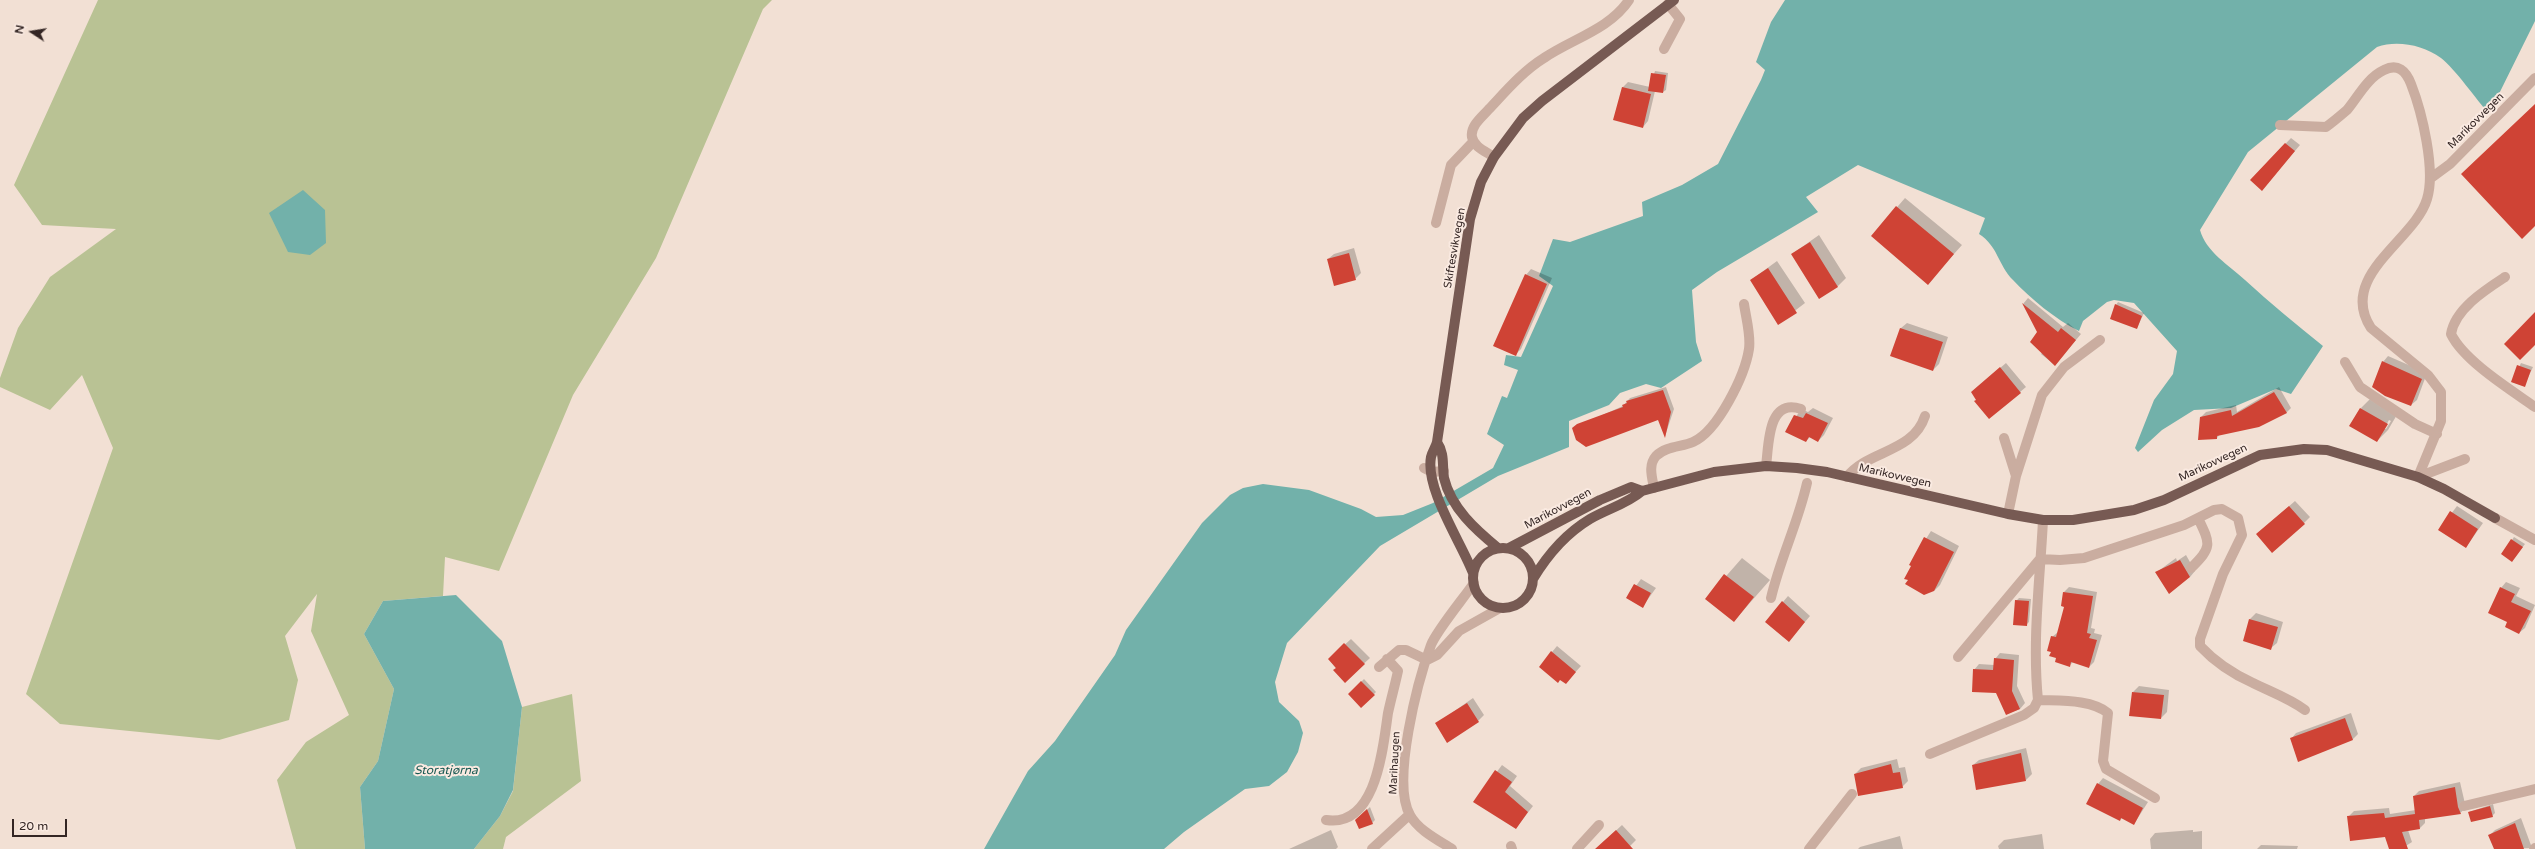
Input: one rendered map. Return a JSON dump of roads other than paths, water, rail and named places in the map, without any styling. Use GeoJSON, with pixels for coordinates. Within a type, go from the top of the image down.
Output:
{"type":"FeatureCollection","features":[{"type":"Feature","properties":{"kind":"main road","name":"Skiftesvikvegen"},"geometry":{"type":"LineString","coordinates":[[1474,578],[1466,555],[1440,504],[1428,470],[1431,457],[1438,442],[1470,219],[1481,182],[1494,156],[1523,118],[1671,2]]}},
{"type":"Feature","properties":{"kind":"main road","name":"Skiftesvikvegen"},"geometry":{"type":"LineString","coordinates":[[1438,442],[1442,450],[1444,471],[1452,497],[1466,519],[1498,548]]}},
{"type":"Feature","properties":{"kind":"main road","name":"Marikovvegen"},"geometry":{"type":"LineString","coordinates":[[1533,579],[1542,563],[1561,540],[1590,519],[1642,491],[1714,472],[1766,466],[1797,468],[1847,477],[2008,514],[2042,520],[2104,517],[2134,510],[2164,500],[2236,464],[2260,455],[2282,450],[2327,450],[2418,478],[2444,489],[2495,518]]}},
{"type":"Feature","properties":{"kind":"main road","name":"Marikovvegen"},"geometry":{"type":"LineString","coordinates":[[1509,548],[1600,500],[1631,487],[1642,491]]}},
{"type":"Feature","properties":{"kind":"main road"},"geometry":{"type":"LineString","coordinates":[[1498,548],[1509,548],[1526,557],[1531,564],[1533,579],[1528,595],[1520,603],[1511,607],[1500,608],[1490,605],[1481,598],[1474,578],[1483,555],[1498,548]]}},
{"type":"Feature","properties":{"kind":"street"},"geometry":{"type":"LineString","coordinates":[[1494,156],[1478,147],[1474,142],[1472,135],[1475,124],[1520,77],[1544,58],[1609,21],[1622,11],[1629,0]]}},
{"type":"Feature","properties":{"kind":"street"},"geometry":{"type":"LineString","coordinates":[[1664,49],[1680,20],[1671,2]]}},
{"type":"Feature","properties":{"kind":"street"},"geometry":{"type":"LineString","coordinates":[[2280,125],[2326,127],[2347,109],[2364,87],[2378,74],[2388,69],[2399,68],[2407,74],[2420,106],[2431,178],[2427,200],[2417,218],[2378,263],[2369,276],[2362,308],[2364,318],[2371,328],[2410,359],[2438,388],[2442,402],[2441,421],[2418,478]]}},
{"type":"Feature","properties":{"kind":"street","name":"Marikovvegen"},"geometry":{"type":"LineString","coordinates":[[2431,178],[2450,164],[2535,78]]}},
{"type":"Feature","properties":{"kind":"street"},"geometry":{"type":"LineString","coordinates":[[1436,223],[1452,165],[1474,142]]}},
{"type":"Feature","properties":{"kind":"street"},"geometry":{"type":"LineString","coordinates":[[2505,277],[2472,301],[2456,322],[2451,334],[2464,351],[2497,380],[2535,407]]}},
{"type":"Feature","properties":{"kind":"street"},"geometry":{"type":"LineString","coordinates":[[1654,488],[1651,474],[1652,464],[1656,456],[1663,451],[1694,442],[1705,434],[1740,379],[1749,348],[1744,304]]}},
{"type":"Feature","properties":{"kind":"street"},"geometry":{"type":"LineString","coordinates":[[2008,514],[2016,476],[2042,395],[2064,367],[2100,340]]}},
{"type":"Feature","properties":{"kind":"street"},"geometry":{"type":"LineString","coordinates":[[2345,362],[2360,387],[2414,424],[2436,434]]}},
{"type":"Feature","properties":{"kind":"street"},"geometry":{"type":"LineString","coordinates":[[1766,466],[1771,427],[1776,416],[1784,408],[1791,406],[1801,409]]}},
{"type":"Feature","properties":{"kind":"street","name":"Marikovvegen"},"geometry":{"type":"LineString","coordinates":[[1847,477],[1855,467],[1894,449],[1910,438],[1918,431],[1925,416]]}},
{"type":"Feature","properties":{"kind":"street"},"geometry":{"type":"LineString","coordinates":[[2004,438],[2016,476]]}},
{"type":"Feature","properties":{"kind":"street"},"geometry":{"type":"LineString","coordinates":[[2418,478],[2465,459]]}},
{"type":"Feature","properties":{"kind":"street"},"geometry":{"type":"LineString","coordinates":[[1428,470],[1444,471]]}},
{"type":"Feature","properties":{"kind":"street"},"geometry":{"type":"LineString","coordinates":[[1771,598],[1778,569],[1795,528],[1807,483]]}},
{"type":"Feature","properties":{"kind":"street"},"geometry":{"type":"LineString","coordinates":[[2040,559],[2060,560],[2084,558],[2198,518],[2214,510],[2231,512],[2238,518],[2242,534],[2223,574],[2200,639],[2200,646],[2211,658],[2234,674],[2290,700],[2305,710]]}},
{"type":"Feature","properties":{"kind":"street"},"geometry":{"type":"LineString","coordinates":[[2191,568],[2205,553],[2208,545],[2208,538],[2198,518]]}},
{"type":"Feature","properties":{"kind":"street"},"geometry":{"type":"LineString","coordinates":[[2495,518],[2535,540]]}},
{"type":"Feature","properties":{"kind":"street"},"geometry":{"type":"LineString","coordinates":[[1930,754],[2024,715],[2034,708],[2038,700],[2036,677],[2042,520]]}},
{"type":"Feature","properties":{"kind":"street"},"geometry":{"type":"LineString","coordinates":[[1958,657],[2040,559]]}},
{"type":"Feature","properties":{"kind":"street","name":"Marihaugen"},"geometry":{"type":"LineString","coordinates":[[1409,814],[1405,798],[1408,732],[1418,683],[1427,660],[1431,644],[1474,578]]}},
{"type":"Feature","properties":{"kind":"street"},"geometry":{"type":"LineString","coordinates":[[1378,667],[1399,650],[1406,650],[1427,660],[1437,655],[1458,631],[1500,608]]}},
{"type":"Feature","properties":{"kind":"street","name":"Marihaugen"},"geometry":{"type":"LineString","coordinates":[[1326,820],[1334,821],[1351,814],[1361,806],[1373,787],[1385,742],[1398,671],[1387,659]]}},
{"type":"Feature","properties":{"kind":"street"},"geometry":{"type":"LineString","coordinates":[[2038,700],[2082,703],[2101,707],[2108,713],[2103,761],[2106,769],[2155,798]]}},
{"type":"Feature","properties":{"kind":"street"},"geometry":{"type":"LineString","coordinates":[[2464,806],[2535,789]]}},
{"type":"Feature","properties":{"kind":"street"},"geometry":{"type":"LineString","coordinates":[[1809,849],[1852,794]]}},
{"type":"Feature","properties":{"kind":"street"},"geometry":{"type":"LineString","coordinates":[[1372,849],[1409,814],[1418,825],[1452,849]]}},
{"type":"Feature","properties":{"kind":"street"},"geometry":{"type":"LineString","coordinates":[[1577,849],[1599,825]]}},
{"type":"Feature","properties":{"kind":"water"},"geometry":{"type":"Polygon","coordinates":[[[1785,0],[2535,0],[2535,21],[2489,114],[2447,63],[2441,58],[2426,50],[2410,45],[2385,45],[2377,47],[2248,152],[2200,230],[2207,245],[2219,258],[2323,346],[2291,394],[2276,389],[2231,408],[2194,410],[2162,430],[2138,452],[2135,448],[2154,400],[2173,374],[2177,351],[2134,303],[2114,300],[2107,302],[2083,321],[2079,331],[2061,321],[2044,308],[2008,274],[1990,244],[1979,234],[1985,218],[1858,165],[1806,197],[1818,212],[1717,272],[1692,290],[1696,342],[1702,361],[1661,388],[1646,384],[1620,393],[1609,405],[1569,421],[1569,447],[1498,476],[1380,546],[1287,643],[1275,682],[1279,702],[1299,721],[1303,733],[1298,752],[1287,772],[1269,786],[1245,789],[1184,832],[1164,849],[984,849],[1028,771],[1055,741],[1115,655],[1126,630],[1202,523],[1230,495],[1243,488],[1263,484],[1309,490],[1361,509],[1376,517],[1403,515],[1433,503],[1493,468],[1504,445],[1487,434],[1502,396],[1507,398],[1518,370],[1504,365],[1506,355],[1521,357],[1553,286],[1539,276],[1553,239],[1570,242],[1643,216],[1642,202],[1682,185],[1718,164],[1761,80],[1765,70],[1756,62],[1771,22],[1785,0]]]}},
{"type":"Feature","properties":{"kind":"water"},"geometry":{"type":"Polygon","coordinates":[[[303,190],[325,210],[326,243],[310,255],[288,252],[269,213],[303,190]]]}},
{"type":"Feature","properties":{"kind":"water","name":"Storatjørna"},"geometry":{"type":"Polygon","coordinates":[[[456,595],[502,641],[522,707],[513,790],[500,816],[474,849],[365,849],[360,787],[378,761],[394,689],[364,634],[383,601],[456,595]]]}}]}
